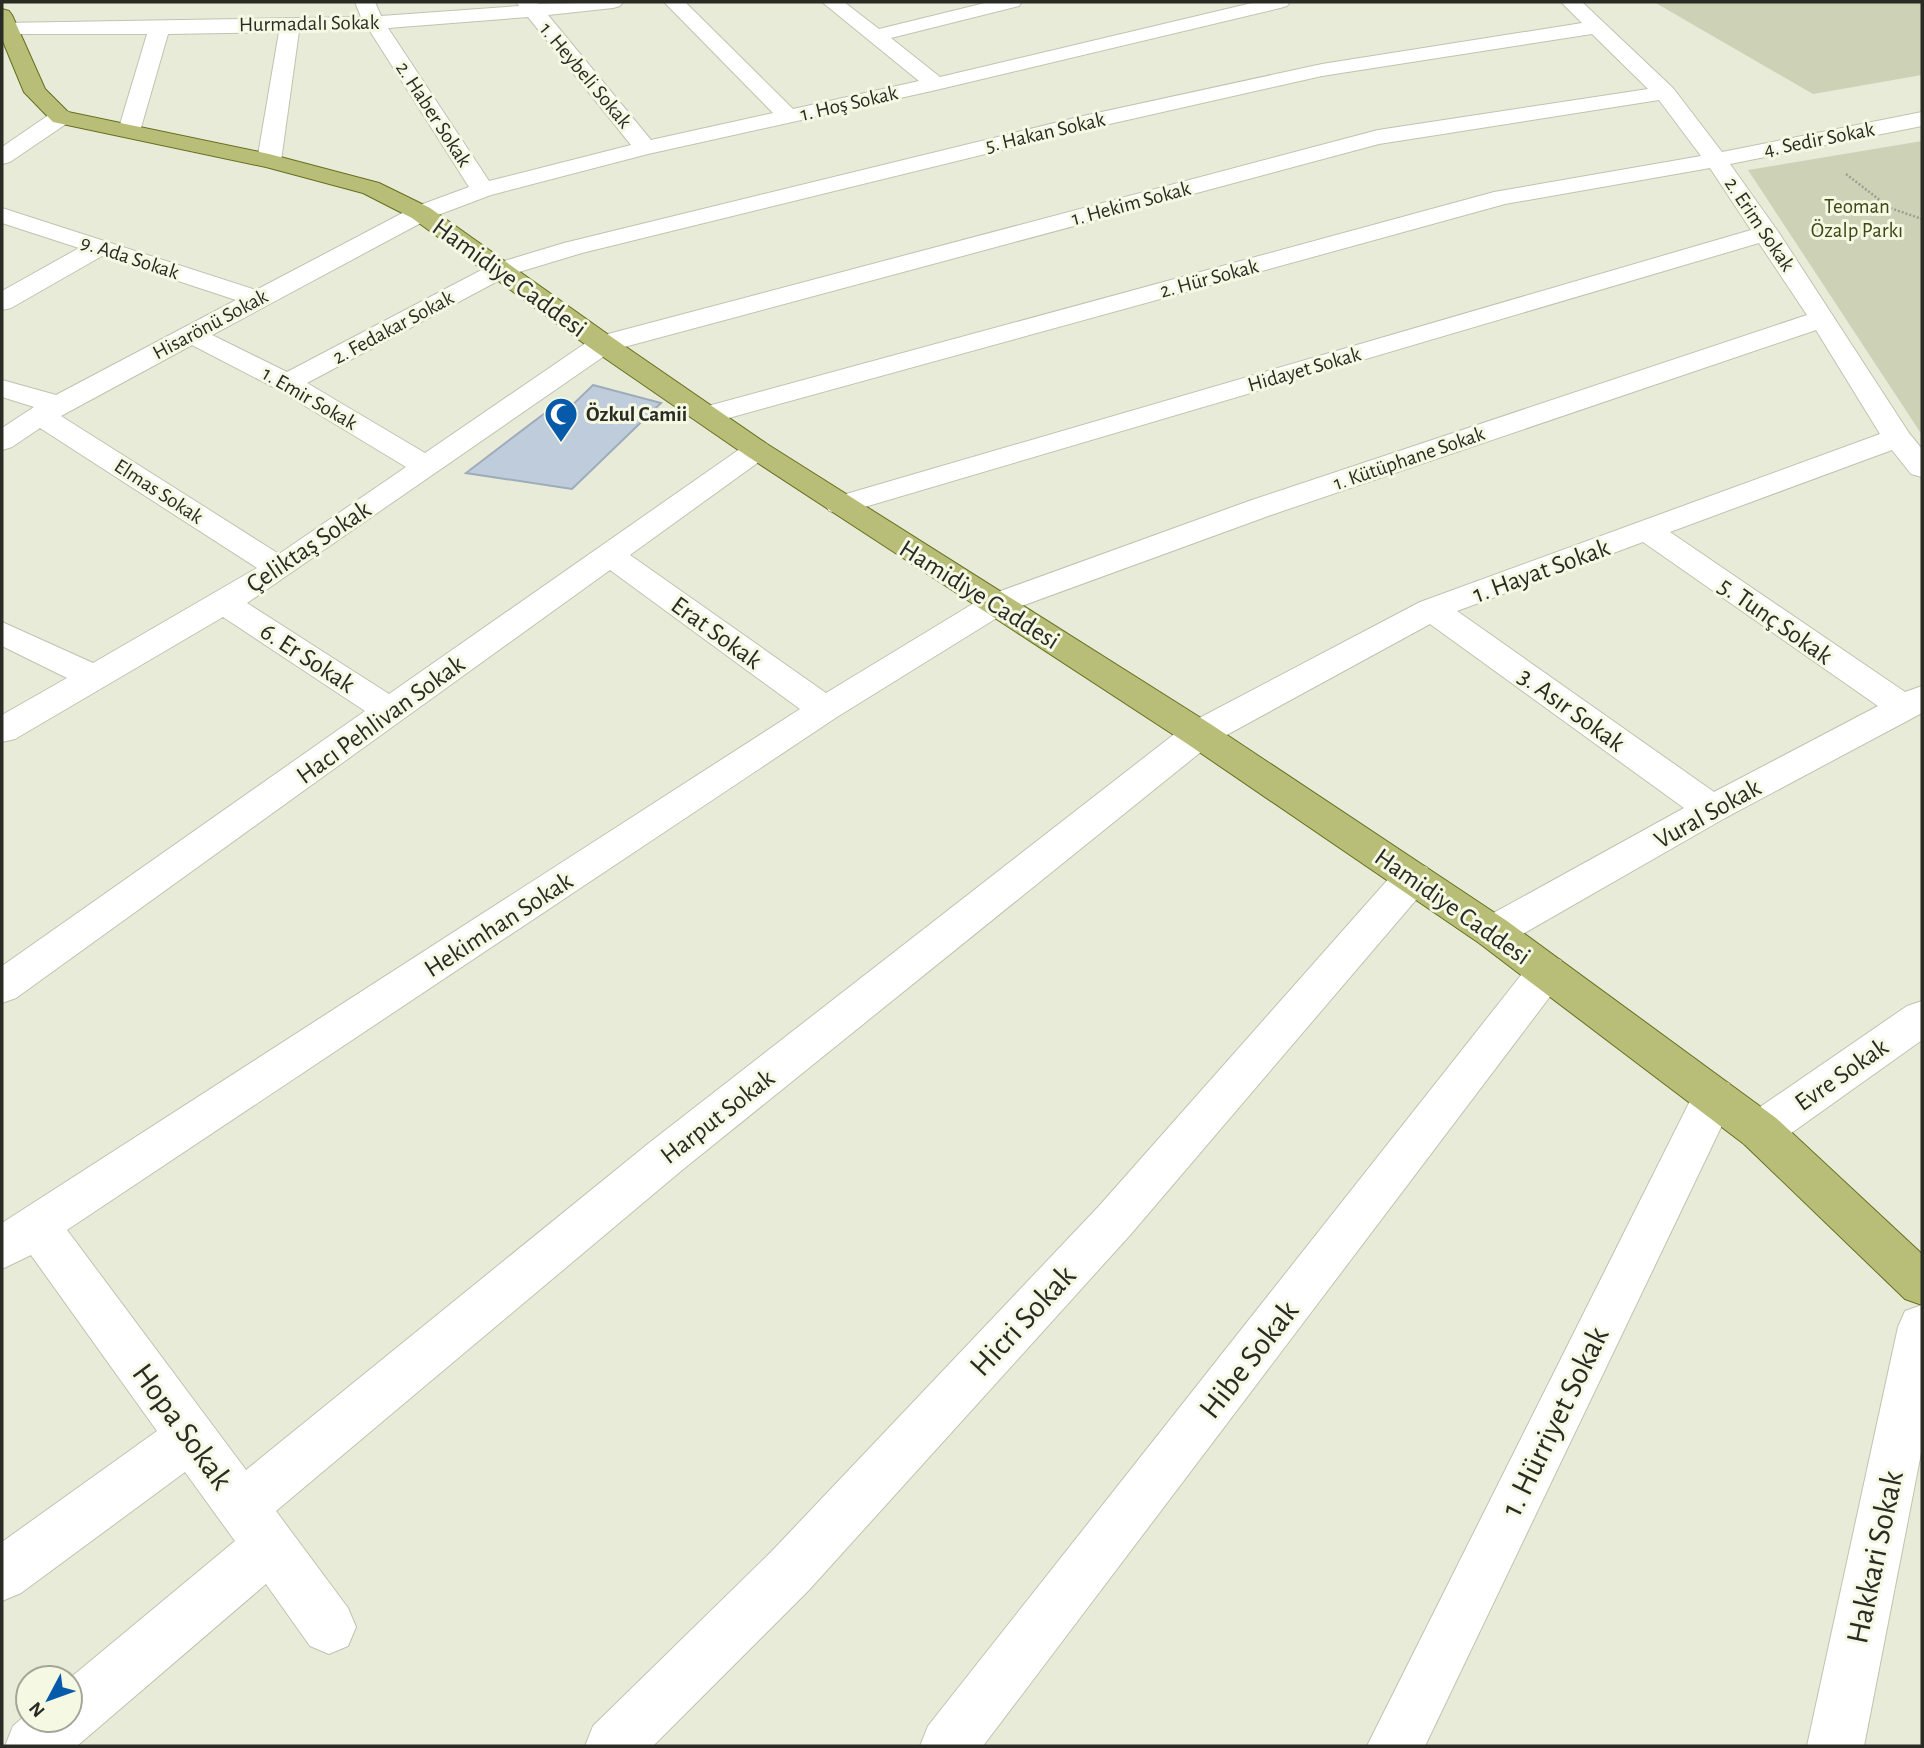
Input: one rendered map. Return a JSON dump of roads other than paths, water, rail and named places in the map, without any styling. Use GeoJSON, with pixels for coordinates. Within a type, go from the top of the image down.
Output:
{"type":"FeatureCollection","features":[{"type":"Feature","properties":{"kind":"main road"},"geometry":{"type":"LineString","coordinates":[[4,21],[35,92],[61,117]]}},
{"type":"Feature","properties":{"kind":"main road","name":"Hamidiye Caddesi"},"geometry":{"type":"LineString","coordinates":[[61,117],[269,161],[371,188],[421,213],[603,344],[757,450],[1199,734],[1493,932],[1760,1131],[1922,1284]]}},
{"type":"Feature","properties":{"kind":"street"},"geometry":{"type":"LineString","coordinates":[[62,2],[66,28]]}},
{"type":"Feature","properties":{"kind":"street"},"geometry":{"type":"LineString","coordinates":[[210,2],[214,25]]}},
{"type":"Feature","properties":{"kind":"street","name":"2. Haber Sokak"},"geometry":{"type":"LineString","coordinates":[[365,2],[374,22],[483,190]]}},
{"type":"Feature","properties":{"kind":"street","name":"Hurmadalı Sokak"},"geometry":{"type":"LineString","coordinates":[[4,21],[66,28],[374,22],[612,2]]}},
{"type":"Feature","properties":{"kind":"street"},"geometry":{"type":"LineString","coordinates":[[674,2],[789,117]]}},
{"type":"Feature","properties":{"kind":"street"},"geometry":{"type":"LineString","coordinates":[[835,4],[860,2]]}},
{"type":"Feature","properties":{"kind":"street"},"geometry":{"type":"LineString","coordinates":[[875,36],[1012,2]]}},
{"type":"Feature","properties":{"kind":"street","name":"1. Hoş Sokak"},"geometry":{"type":"LineString","coordinates":[[421,213],[483,190],[646,148],[936,84],[1280,2]]}},
{"type":"Feature","properties":{"kind":"street","name":"2. Erim Sokak"},"geometry":{"type":"LineString","coordinates":[[1571,2],[1665,93],[1716,160],[1823,319],[1897,438],[1922,468]]}},
{"type":"Feature","properties":{"kind":"street"},"geometry":{"type":"LineString","coordinates":[[835,4],[936,84]]}},
{"type":"Feature","properties":{"kind":"street","name":"1. Heybeli Sokak"},"geometry":{"type":"LineString","coordinates":[[530,7],[646,148]]}},
{"type":"Feature","properties":{"kind":"street"},"geometry":{"type":"LineString","coordinates":[[269,161],[290,24]]}},
{"type":"Feature","properties":{"kind":"street"},"geometry":{"type":"LineString","coordinates":[[129,131],[160,26]]}},
{"type":"Feature","properties":{"kind":"street","name":"5. Hakan Sokak"},"geometry":{"type":"LineString","coordinates":[[500,270],[573,248],[1096,120],[1322,71],[1598,27]]}},
{"type":"Feature","properties":{"kind":"street","name":"1. Hekim Sokak"},"geometry":{"type":"LineString","coordinates":[[603,344],[1378,136],[1665,93]]}},
{"type":"Feature","properties":{"kind":"street"},"geometry":{"type":"LineString","coordinates":[[2,157],[61,117]]}},
{"type":"Feature","properties":{"kind":"street","name":"4. Sedir Sokak"},"geometry":{"type":"LineString","coordinates":[[1716,160],[1922,119]]}},
{"type":"Feature","properties":{"kind":"street","name":"2. Hür Sokak"},"geometry":{"type":"LineString","coordinates":[[707,415],[1503,197],[1716,160]]}},
{"type":"Feature","properties":{"kind":"street","name":"Hisarönü Sokak"},"geometry":{"type":"LineString","coordinates":[[2,441],[49,410],[421,213]]}},
{"type":"Feature","properties":{"kind":"street","name":"9. Ada Sokak"},"geometry":{"type":"LineString","coordinates":[[2,215],[258,299]]}},
{"type":"Feature","properties":{"kind":"street","name":"Hidayet Sokak"},"geometry":{"type":"LineString","coordinates":[[840,505],[1767,233]]}},
{"type":"Feature","properties":{"kind":"street"},"geometry":{"type":"LineString","coordinates":[[2,302],[100,247]]}},
{"type":"Feature","properties":{"kind":"street","name":"2. Fedakar Sokak"},"geometry":{"type":"LineString","coordinates":[[287,383],[500,270]]}},
{"type":"Feature","properties":{"kind":"street","name":"1. Kütüphane Sokak"},"geometry":{"type":"LineString","coordinates":[[996,604],[1273,504],[1823,319]]}},
{"type":"Feature","properties":{"kind":"street","name":"1. Emir Sokak"},"geometry":{"type":"LineString","coordinates":[[192,334],[287,383],[426,466]]}},
{"type":"Feature","properties":{"kind":"street","name":"Çeliktaş Sokak"},"geometry":{"type":"LineString","coordinates":[[2,730],[224,603],[279,568],[603,344]]}},
{"type":"Feature","properties":{"kind":"street","name":"Elmas Sokak"},"geometry":{"type":"LineString","coordinates":[[2,388],[49,410],[279,568]]}},
{"type":"Feature","properties":{"kind":"street","name":"1. Hayat Sokak"},"geometry":{"type":"LineString","coordinates":[[1199,734],[1432,609],[1897,438]]}},
{"type":"Feature","properties":{"kind":"street","name":"Hacı Pehlivan Sokak"},"geometry":{"type":"LineString","coordinates":[[2,988],[757,450]]}},
{"type":"Feature","properties":{"kind":"street","name":"5. Tunç Sokak"},"geometry":{"type":"LineString","coordinates":[[1648,531],[1913,703]]}},
{"type":"Feature","properties":{"kind":"street","name":"Erat Sokak"},"geometry":{"type":"LineString","coordinates":[[608,554],[825,709]]}},
{"type":"Feature","properties":{"kind":"street","name":"6. Er Sokak"},"geometry":{"type":"LineString","coordinates":[[224,603],[391,712]]}},
{"type":"Feature","properties":{"kind":"street","name":"Hekimhan Sokak"},"geometry":{"type":"LineString","coordinates":[[19,1237],[825,709],[996,604]]}},
{"type":"Feature","properties":{"kind":"street","name":"3. Asır Sokak"},"geometry":{"type":"LineString","coordinates":[[1432,609],[1712,809]]}},
{"type":"Feature","properties":{"kind":"street"},"geometry":{"type":"LineString","coordinates":[[2,633],[94,677]]}},
{"type":"Feature","properties":{"kind":"street","name":"Vural Sokak"},"geometry":{"type":"LineString","coordinates":[[1493,932],[1712,809],[1913,703]]}},
{"type":"Feature","properties":{"kind":"street","name":"Harput Sokak"},"geometry":{"type":"LineString","coordinates":[[84,1701],[256,1526],[665,1157],[1199,734]]}},
{"type":"Feature","properties":{"kind":"street","name":"Hicri Sokak"},"geometry":{"type":"LineString","coordinates":[[613,1746],[790,1571],[1106,1230],[1413,877]]}},
{"type":"Feature","properties":{"kind":"street","name":"Hibe Sokak"},"geometry":{"type":"LineString","coordinates":[[948,1746],[1547,971]]}},
{"type":"Feature","properties":{"kind":"street","name":"Evre Sokak"},"geometry":{"type":"LineString","coordinates":[[1760,1131],[1922,1017]]}},
{"type":"Feature","properties":{"kind":"street","name":"1. Hürriyet Sokak"},"geometry":{"type":"LineString","coordinates":[[1395,1746],[1714,1096]]}},
{"type":"Feature","properties":{"kind":"street","name":"Hopa Sokak"},"geometry":{"type":"LineString","coordinates":[[19,1237],[191,1437],[329,1627]]}},
{"type":"Feature","properties":{"kind":"street","name":"Hakkari Sokak"},"geometry":{"type":"LineString","coordinates":[[1835,1746],[1922,1327]]}},
{"type":"Feature","properties":{"kind":"street"},"geometry":{"type":"LineString","coordinates":[[2,1574],[191,1437]]}},
{"type":"Feature","properties":{"kind":"street"},"geometry":{"type":"LineString","coordinates":[[33,1746],[47,1734]]}},
{"type":"Feature","properties":{"kind":"place","name":"Özkul Camii"},"geometry":{"type":"Point","coordinates":[561,444]}},
{"type":"Feature","properties":{"kind":"park label","name":"Teoman Özalp Parkı"},"geometry":{"type":"Point","coordinates":[1857,218]}}]}
